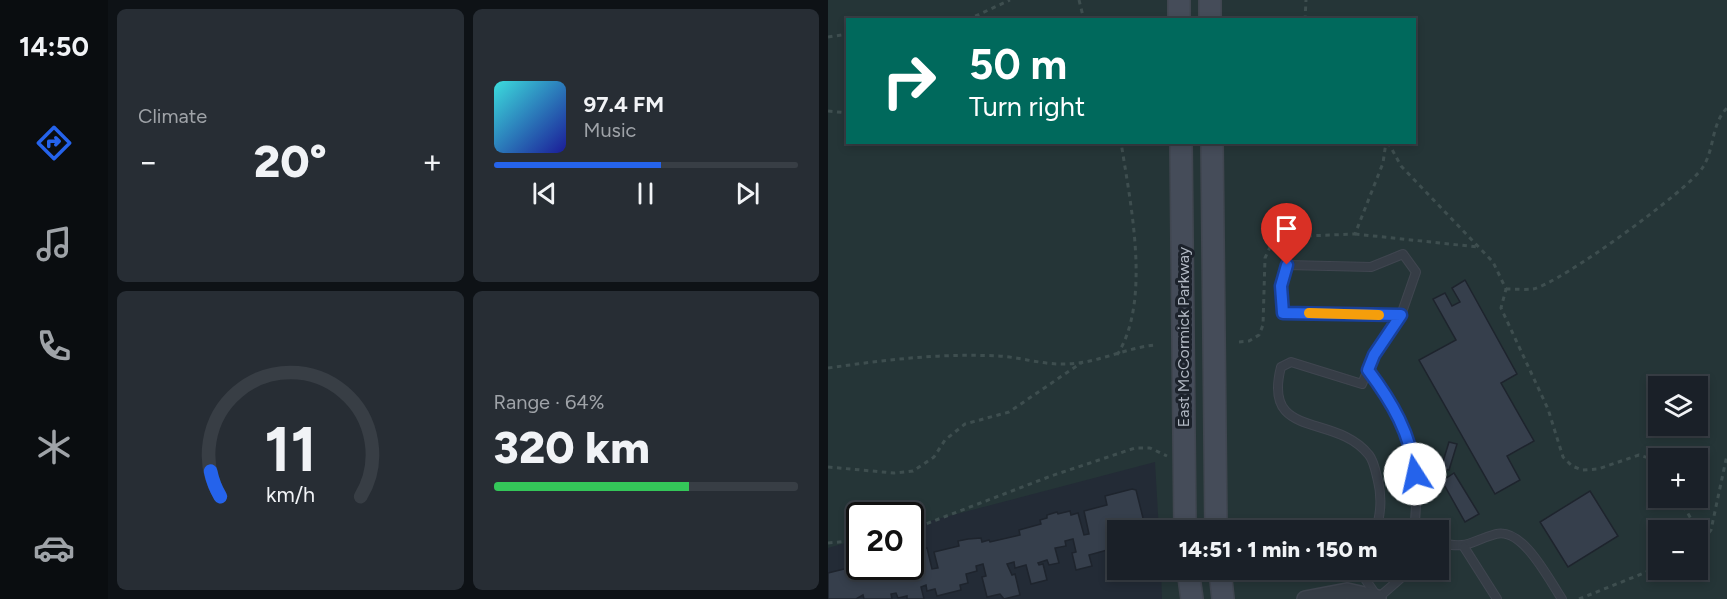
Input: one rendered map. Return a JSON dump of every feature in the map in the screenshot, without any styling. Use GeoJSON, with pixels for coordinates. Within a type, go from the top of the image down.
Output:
{"type":"FeatureCollection","features":[{"type":"Feature","properties":{"kind":"main road"},"geometry":{"type":"LineString","coordinates":[[1179,0],[1179,18]]}},
{"type":"Feature","properties":{"kind":"main road"},"geometry":{"type":"LineString","coordinates":[[1210,0],[1210,18]]}},
{"type":"Feature","properties":{"kind":"main road","name":"East McCormick Parkway"},"geometry":{"type":"LineString","coordinates":[[1181,144],[1185,520]]}},
{"type":"Feature","properties":{"kind":"main road","name":"East McCormick Parkway"},"geometry":{"type":"LineString","coordinates":[[1212,144],[1216,520]]}},
{"type":"Feature","properties":{"kind":"main road"},"geometry":{"type":"LineString","coordinates":[[1189,580],[1192,599]]}},
{"type":"Feature","properties":{"kind":"main road"},"geometry":{"type":"LineString","coordinates":[[1221,580],[1223,599]]}},
{"type":"Feature","properties":{"kind":"street"},"geometry":{"type":"LineString","coordinates":[[1305,599],[1347,591],[1377,598]]}},
{"type":"Feature","properties":{"kind":"lane"},"geometry":{"type":"LineString","coordinates":[[1380,520],[1380,489],[1371,456],[1347,435],[1290,417],[1279,406],[1276,385],[1281,367],[1291,362],[1362,384],[1374,355],[1401,315],[1416,272],[1403,254],[1371,267],[1287,265],[1281,286],[1283,313],[1401,315]]}},
{"type":"Feature","properties":{"kind":"lane"},"geometry":{"type":"LineString","coordinates":[[1368,370],[1392,402],[1413,451],[1418,498],[1415,520]]}},
{"type":"Feature","properties":{"kind":"lane"},"geometry":{"type":"LineString","coordinates":[[1449,545],[1464,547],[1499,533],[1511,535],[1528,549],[1562,599]]}},
{"type":"Feature","properties":{"kind":"lane"},"geometry":{"type":"LineString","coordinates":[[1464,547],[1497,599]]}},
{"type":"Feature","properties":{"kind":"lane"},"geometry":{"type":"LineString","coordinates":[[1365,580],[1377,598],[1399,580]]}},
{"type":"Feature","properties":{"kind":"path"},"geometry":{"type":"LineString","coordinates":[[971,18],[1010,0]]}},
{"type":"Feature","properties":{"kind":"path"},"geometry":{"type":"LineString","coordinates":[[1079,0],[1084,18]]}},
{"type":"Feature","properties":{"kind":"path"},"geometry":{"type":"LineString","coordinates":[[1305,18],[1306,0]]}},
{"type":"Feature","properties":{"kind":"path"},"geometry":{"type":"LineString","coordinates":[[828,37],[846,34]]}},
{"type":"Feature","properties":{"kind":"path"},"geometry":{"type":"LineString","coordinates":[[1506,290],[1534,289],[1559,278],[1676,195],[1703,167],[1719,117],[1727,108]]}},
{"type":"Feature","properties":{"kind":"path"},"geometry":{"type":"LineString","coordinates":[[828,111],[846,113]]}},
{"type":"Feature","properties":{"kind":"path"},"geometry":{"type":"LineString","coordinates":[[1116,356],[1127,339],[1132,313],[1137,249],[1120,144]]}},
{"type":"Feature","properties":{"kind":"path"},"geometry":{"type":"LineString","coordinates":[[1354,234],[1383,163],[1387,144]]}},
{"type":"Feature","properties":{"kind":"path"},"geometry":{"type":"LineString","coordinates":[[1388,144],[1401,166],[1493,262],[1506,290],[1501,308],[1548,409],[1563,457],[1572,466],[1582,470],[1598,469],[1639,455],[1648,458]]}},
{"type":"Feature","properties":{"kind":"path"},"geometry":{"type":"LineString","coordinates":[[1239,342],[1249,341],[1259,335],[1263,325],[1265,258],[1271,245],[1281,237],[1354,234],[1480,247]]}},
{"type":"Feature","properties":{"kind":"path"},"geometry":{"type":"LineString","coordinates":[[828,368],[956,355],[1001,356],[1063,365],[1116,356],[1139,346],[1155,345]]}},
{"type":"Feature","properties":{"kind":"path"},"geometry":{"type":"LineString","coordinates":[[828,467],[894,473],[913,471],[934,457],[945,440],[965,424],[1009,412],[1082,362]]}},
{"type":"Feature","properties":{"kind":"path"},"geometry":{"type":"LineString","coordinates":[[924,525],[1051,476],[1135,448],[1150,448],[1171,458]]}},
{"type":"Feature","properties":{"kind":"path"},"geometry":{"type":"LineString","coordinates":[[1708,534],[1711,530],[1727,455]]}},
{"type":"Feature","properties":{"kind":"path"},"geometry":{"type":"LineString","coordinates":[[828,543],[846,541]]}},
{"type":"Feature","properties":{"kind":"path"},"geometry":{"type":"LineString","coordinates":[[1579,599],[1648,571]]}},
{"type":"Feature","properties":{"kind":"shaded area"},"geometry":{"type":"Polygon","coordinates":[[[828,0],[1727,0],[1727,599],[1162,599],[1161,580],[1449,580],[1449,520],[1158,520],[1155,462],[924,523],[924,502],[846,502],[846,543],[828,548],[828,0]]]}},
{"type":"Feature","properties":{"kind":"building"},"geometry":{"type":"Polygon","coordinates":[[[1465,280],[1517,374],[1501,383],[1534,441],[1507,456],[1520,480],[1495,494],[1419,360],[1456,340],[1433,299],[1445,293],[1452,306],[1460,302],[1452,288],[1465,280]]]}},
{"type":"Feature","properties":{"kind":"building"},"geometry":{"type":"Polygon","coordinates":[[[1449,442],[1457,444],[1449,470],[1441,468],[1449,442]]]}},
{"type":"Feature","properties":{"kind":"building"},"geometry":{"type":"Polygon","coordinates":[[[1454,473],[1479,514],[1465,522],[1442,481],[1454,473]]]}},
{"type":"Feature","properties":{"kind":"building"},"geometry":{"type":"Polygon","coordinates":[[[1136,490],[1144,520],[1107,520],[1107,550],[1089,555],[1092,566],[1076,570],[1072,553],[1076,552],[1073,539],[1065,541],[1066,546],[1055,548],[1059,563],[1049,565],[1047,560],[1038,563],[1043,564],[1047,580],[1031,584],[1026,565],[1015,568],[1014,562],[1007,564],[1012,575],[1015,574],[1020,595],[1004,599],[1000,594],[987,597],[982,577],[986,576],[983,564],[976,566],[977,571],[966,574],[968,583],[960,585],[961,590],[937,596],[935,589],[927,591],[926,585],[921,587],[924,599],[907,599],[907,596],[898,598],[896,593],[891,594],[892,599],[864,599],[863,595],[856,599],[828,599],[828,573],[846,568],[846,580],[924,580],[924,549],[927,548],[932,569],[938,568],[934,552],[959,546],[958,541],[968,539],[981,538],[982,542],[989,540],[990,542],[1020,535],[1019,530],[1041,524],[1040,520],[1057,512],[1058,514],[1070,511],[1071,515],[1078,513],[1084,535],[1089,534],[1084,511],[1107,505],[1105,496],[1136,490]]]}},
{"type":"Feature","properties":{"kind":"building"},"geometry":{"type":"Polygon","coordinates":[[[1590,491],[1618,536],[1568,567],[1540,522],[1590,491]]]}},
{"type":"Feature","properties":{"kind":"slow traffic"},"geometry":{"type":"LineString","coordinates":[[1309,313],[1379,315]]}},
{"type":"Feature","properties":{"kind":"route"},"geometry":{"type":"LineString","coordinates":[[1287,265],[1281,286],[1283,313],[1401,315],[1374,355],[1368,370],[1392,402],[1413,451],[1415,474]]}}]}
